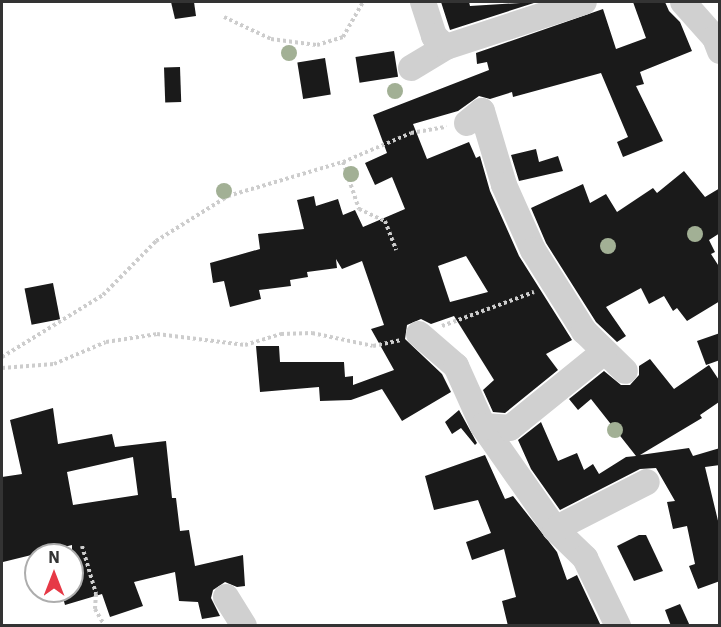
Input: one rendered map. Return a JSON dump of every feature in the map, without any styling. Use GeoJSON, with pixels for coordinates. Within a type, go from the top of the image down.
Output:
{"type":"FeatureCollection","features":[{"type":"Feature","properties":{"kind":"street"},"geometry":{"type":"LineString","coordinates":[[423,2],[434,36],[446,47]]}},
{"type":"Feature","properties":{"kind":"street"},"geometry":{"type":"LineString","coordinates":[[411,68],[446,47],[584,2]]}},
{"type":"Feature","properties":{"kind":"street"},"geometry":{"type":"LineString","coordinates":[[683,2],[715,38],[720,51]]}},
{"type":"Feature","properties":{"kind":"street"},"geometry":{"type":"LineString","coordinates":[[467,123],[482,111],[504,185],[554,286],[564,295],[584,331],[625,371]]}},
{"type":"Feature","properties":{"kind":"street"},"geometry":{"type":"LineString","coordinates":[[419,334],[456,366],[483,426],[555,529],[585,558],[618,626]]}},
{"type":"Feature","properties":{"kind":"street"},"geometry":{"type":"LineString","coordinates":[[483,426],[510,428],[604,352]]}},
{"type":"Feature","properties":{"kind":"street"},"geometry":{"type":"LineString","coordinates":[[555,529],[647,482]]}},
{"type":"Feature","properties":{"kind":"street"},"geometry":{"type":"LineString","coordinates":[[226,597],[244,626]]}},
{"type":"Feature","properties":{"kind":"path"},"geometry":{"type":"LineString","coordinates":[[224,17],[271,39],[317,45],[344,37],[363,2]]}},
{"type":"Feature","properties":{"kind":"path"},"geometry":{"type":"LineString","coordinates":[[2,357],[103,295],[156,241],[228,196],[344,162],[411,133],[467,123]]}},
{"type":"Feature","properties":{"kind":"path"},"geometry":{"type":"LineString","coordinates":[[344,162],[357,205],[385,221],[396,250]]}},
{"type":"Feature","properties":{"kind":"path"},"geometry":{"type":"LineString","coordinates":[[2,368],[54,364],[106,342],[157,334],[245,345],[281,334],[312,333],[373,346],[419,334],[554,286]]}},
{"type":"Feature","properties":{"kind":"path"},"geometry":{"type":"LineString","coordinates":[[84,552],[96,591],[95,609],[105,626]]}},
{"type":"Feature","properties":{"kind":"building"},"geometry":{"type":"Polygon","coordinates":[[[171,2],[194,2],[196,16],[175,19],[171,2]]]}},
{"type":"Feature","properties":{"kind":"building"},"geometry":{"type":"Polygon","coordinates":[[[441,2],[469,2],[470,6],[537,2],[450,30],[441,2]]]}},
{"type":"Feature","properties":{"kind":"building"},"geometry":{"type":"Polygon","coordinates":[[[633,2],[665,2],[669,11],[680,22],[692,51],[640,72],[644,84],[636,86],[663,141],[623,157],[617,142],[628,137],[601,73],[513,97],[512,92],[490,99],[479,96],[458,111],[413,124],[427,159],[469,142],[476,158],[480,156],[490,191],[519,256],[572,340],[546,354],[558,370],[505,413],[493,412],[483,390],[494,380],[454,316],[431,324],[421,319],[407,325],[405,339],[442,374],[451,392],[402,421],[382,389],[351,400],[320,401],[319,387],[260,392],[256,346],[279,346],[280,362],[344,362],[345,377],[353,376],[353,385],[394,370],[371,329],[384,325],[362,261],[342,269],[336,259],[337,268],[307,272],[308,277],[290,280],[291,286],[259,290],[261,299],[230,307],[224,281],[213,283],[210,263],[260,249],[258,234],[304,229],[297,200],[314,196],[316,206],[338,199],[343,215],[355,210],[363,227],[405,209],[392,177],[375,185],[365,163],[387,153],[373,115],[489,70],[487,62],[477,64],[476,53],[603,9],[616,49],[646,38],[633,2]],[[466,256],[438,266],[450,302],[488,292],[466,256]]]}},
{"type":"Feature","properties":{"kind":"building"},"geometry":{"type":"Polygon","coordinates":[[[394,51],[398,77],[360,83],[355,57],[394,51]]]}},
{"type":"Feature","properties":{"kind":"building"},"geometry":{"type":"Polygon","coordinates":[[[325,58],[331,95],[303,99],[297,62],[325,58]]]}},
{"type":"Feature","properties":{"kind":"building"},"geometry":{"type":"Polygon","coordinates":[[[180,67],[181,102],[165,103],[164,68],[180,67]]]}},
{"type":"Feature","properties":{"kind":"building"},"geometry":{"type":"Polygon","coordinates":[[[536,149],[539,162],[558,156],[563,171],[519,181],[511,155],[536,149]]]}},
{"type":"Feature","properties":{"kind":"building"},"geometry":{"type":"Polygon","coordinates":[[[684,171],[705,197],[720,188],[720,233],[709,240],[715,252],[711,254],[720,268],[720,301],[687,321],[677,308],[673,311],[664,296],[649,304],[641,288],[606,307],[626,336],[617,342],[596,322],[546,243],[531,208],[583,184],[590,203],[606,194],[617,212],[653,188],[657,193],[684,171]]]}},
{"type":"Feature","properties":{"kind":"building"},"geometry":{"type":"Polygon","coordinates":[[[53,283],[60,319],[32,325],[25,289],[53,283]]]}},
{"type":"Feature","properties":{"kind":"building"},"geometry":{"type":"Polygon","coordinates":[[[720,333],[720,360],[706,365],[697,341],[720,333]]]}},
{"type":"Feature","properties":{"kind":"building"},"geometry":{"type":"Polygon","coordinates":[[[650,359],[674,389],[709,365],[719,380],[719,402],[700,415],[702,418],[640,455],[689,448],[693,456],[720,448],[720,465],[705,467],[720,529],[720,581],[698,589],[689,566],[695,564],[687,526],[673,529],[667,502],[675,501],[656,468],[640,469],[560,510],[531,469],[518,440],[541,422],[558,461],[577,453],[584,470],[593,464],[599,474],[626,457],[636,456],[591,399],[578,410],[569,399],[604,371],[621,385],[630,385],[639,375],[639,366],[650,359]]]}},
{"type":"Feature","properties":{"kind":"building"},"geometry":{"type":"Polygon","coordinates":[[[53,408],[58,444],[112,434],[115,447],[166,441],[172,498],[176,498],[180,531],[189,530],[195,566],[243,555],[245,586],[237,587],[225,582],[213,590],[211,598],[220,616],[202,619],[198,602],[179,601],[175,572],[134,582],[143,606],[110,617],[102,594],[84,599],[84,543],[24,543],[24,557],[3,562],[2,477],[22,474],[10,420],[53,408]],[[133,457],[67,472],[73,505],[138,495],[133,457]]]}},
{"type":"Feature","properties":{"kind":"building"},"geometry":{"type":"Polygon","coordinates":[[[459,410],[477,443],[475,445],[461,428],[452,434],[445,422],[459,410]]]}},
{"type":"Feature","properties":{"kind":"building"},"geometry":{"type":"Polygon","coordinates":[[[485,455],[505,499],[513,496],[557,552],[567,580],[577,575],[601,626],[508,626],[502,601],[516,597],[504,549],[472,560],[466,542],[491,533],[478,500],[434,510],[425,476],[485,455]]]}},
{"type":"Feature","properties":{"kind":"building"},"geometry":{"type":"Polygon","coordinates":[[[639,535],[646,535],[663,571],[634,581],[617,546],[639,535]]]}},
{"type":"Feature","properties":{"kind":"building"},"geometry":{"type":"Polygon","coordinates":[[[680,604],[690,626],[671,626],[665,610],[680,604]]]}}]}
